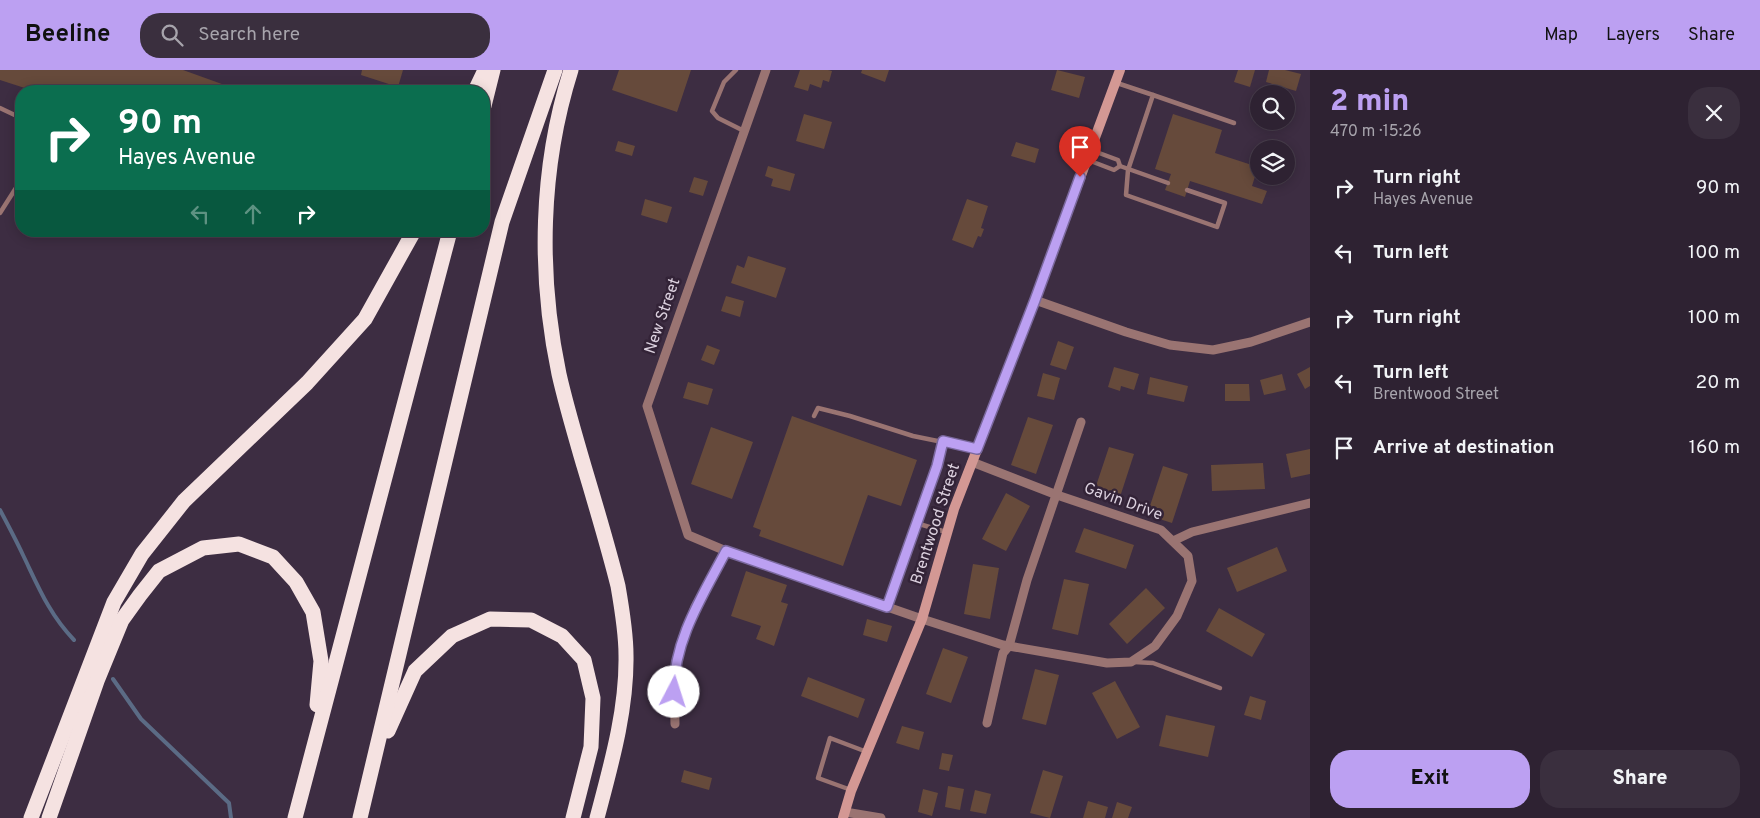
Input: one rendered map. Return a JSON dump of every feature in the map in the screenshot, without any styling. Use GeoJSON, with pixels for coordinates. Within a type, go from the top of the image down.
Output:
{"type":"FeatureCollection","features":[{"type":"Feature","properties":{"kind":"highway"},"geometry":{"type":"LineString","coordinates":[[478,85],[484,70]]}},
{"type":"Feature","properties":{"kind":"highway"},"geometry":{"type":"LineString","coordinates":[[489,85],[493,70]]}},
{"type":"Feature","properties":{"kind":"highway"},"geometry":{"type":"LineString","coordinates":[[360,818],[502,222],[555,70]]}},
{"type":"Feature","properties":{"kind":"highway"},"geometry":{"type":"LineString","coordinates":[[570,70],[557,118],[550,164],[546,209],[546,282],[559,375],[618,586],[624,622],[626,656],[624,696],[618,732],[597,818]]}},
{"type":"Feature","properties":{"kind":"highway"},"geometry":{"type":"LineString","coordinates":[[31,818],[114,602],[142,554],[184,501],[307,383],[364,319],[411,237]]}},
{"type":"Feature","properties":{"kind":"highway"},"geometry":{"type":"LineString","coordinates":[[295,818],[448,237]]}},
{"type":"Feature","properties":{"kind":"highway"},"geometry":{"type":"LineString","coordinates":[[49,818],[97,682],[122,620],[159,571],[203,548],[239,544],[273,558],[296,582],[313,612],[321,661],[313,748]]}},
{"type":"Feature","properties":{"kind":"highway"},"geometry":{"type":"LineString","coordinates":[[374,762],[415,671],[452,636],[490,619],[531,620],[562,636],[584,660],[593,698],[591,747],[573,818]]}},
{"type":"Feature","properties":{"kind":"main road","name":"Brentwood Street"},"geometry":{"type":"LineString","coordinates":[[844,815],[851,790],[922,619],[972,462],[1035,300],[1120,70]]}},
{"type":"Feature","properties":{"kind":"street","name":"New Street"},"geometry":{"type":"LineString","coordinates":[[766,70],[647,406],[688,535],[726,551],[922,619]]}},
{"type":"Feature","properties":{"kind":"street"},"geometry":{"type":"LineString","coordinates":[[1035,300],[1134,335],[1170,345],[1213,350],[1251,342],[1310,322]]}},
{"type":"Feature","properties":{"kind":"street"},"geometry":{"type":"LineString","coordinates":[[987,723],[1002,653],[1009,646],[1027,580],[1081,422]]}},
{"type":"Feature","properties":{"kind":"street","name":"Gavin Drive"},"geometry":{"type":"LineString","coordinates":[[972,462],[1057,495],[1161,530],[1188,556],[1192,581],[1177,616],[1155,646],[1131,662]]}},
{"type":"Feature","properties":{"kind":"street"},"geometry":{"type":"LineString","coordinates":[[1173,541],[1192,532],[1310,503]]}},
{"type":"Feature","properties":{"kind":"street"},"geometry":{"type":"LineString","coordinates":[[674,724],[674,676],[682,644],[696,607],[726,551]]}},
{"type":"Feature","properties":{"kind":"street"},"geometry":{"type":"LineString","coordinates":[[922,619],[1009,646],[1107,663],[1131,662]]}},
{"type":"Feature","properties":{"kind":"street"},"geometry":{"type":"LineString","coordinates":[[844,815],[881,818]]}},
{"type":"Feature","properties":{"kind":"lane"},"geometry":{"type":"LineString","coordinates":[[736,70],[724,82],[712,111],[718,118],[744,131]]}},
{"type":"Feature","properties":{"kind":"lane"},"geometry":{"type":"LineString","coordinates":[[1115,82],[1234,123]]}},
{"type":"Feature","properties":{"kind":"lane"},"geometry":{"type":"LineString","coordinates":[[1153,95],[1128,170],[1126,195],[1217,226],[1225,203],[1187,190]]}},
{"type":"Feature","properties":{"kind":"lane"},"geometry":{"type":"LineString","coordinates":[[0,108],[15,115]]}},
{"type":"Feature","properties":{"kind":"lane"},"geometry":{"type":"LineString","coordinates":[[1088,154],[1114,170],[1120,166]]}},
{"type":"Feature","properties":{"kind":"lane"},"geometry":{"type":"LineString","coordinates":[[1088,154],[1118,160],[1120,166],[1128,170],[1168,183]]}},
{"type":"Feature","properties":{"kind":"lane"},"geometry":{"type":"LineString","coordinates":[[0,213],[15,189]]}},
{"type":"Feature","properties":{"kind":"lane"},"geometry":{"type":"LineString","coordinates":[[814,416],[818,408],[913,436],[977,449]]}},
{"type":"Feature","properties":{"kind":"lane"},"geometry":{"type":"LineString","coordinates":[[887,607],[937,466],[943,441]]}},
{"type":"Feature","properties":{"kind":"lane"},"geometry":{"type":"LineString","coordinates":[[916,523],[948,533]]}},
{"type":"Feature","properties":{"kind":"lane"},"geometry":{"type":"LineString","coordinates":[[1131,662],[1154,663],[1220,688]]}},
{"type":"Feature","properties":{"kind":"lane"},"geometry":{"type":"LineString","coordinates":[[851,790],[818,778],[830,738],[867,752]]}},
{"type":"Feature","properties":{"kind":"building"},"geometry":{"type":"Polygon","coordinates":[[[0,70],[183,70],[225,85],[15,85],[0,80],[0,70]]]}},
{"type":"Feature","properties":{"kind":"building"},"geometry":{"type":"Polygon","coordinates":[[[362,70],[403,70],[399,85],[392,85],[361,75],[362,70]]]}},
{"type":"Feature","properties":{"kind":"building"},"geometry":{"type":"Polygon","coordinates":[[[619,70],[691,70],[677,112],[612,90],[619,70]]]}},
{"type":"Feature","properties":{"kind":"building"},"geometry":{"type":"Polygon","coordinates":[[[800,70],[832,71],[829,82],[823,80],[821,88],[810,84],[808,91],[794,87],[800,70]]]}},
{"type":"Feature","properties":{"kind":"building"},"geometry":{"type":"Polygon","coordinates":[[[862,70],[889,70],[885,82],[861,73],[862,70]]]}},
{"type":"Feature","properties":{"kind":"building"},"geometry":{"type":"Polygon","coordinates":[[[1057,70],[1085,77],[1079,98],[1051,90],[1057,70]]]}},
{"type":"Feature","properties":{"kind":"building"},"geometry":{"type":"Polygon","coordinates":[[[1238,70],[1255,70],[1250,87],[1234,82],[1238,70]]]}},
{"type":"Feature","properties":{"kind":"building"},"geometry":{"type":"Polygon","coordinates":[[[1269,70],[1285,70],[1301,74],[1296,91],[1295,85],[1276,85],[1266,82],[1269,70]]]}},
{"type":"Feature","properties":{"kind":"building"},"geometry":{"type":"Polygon","coordinates":[[[804,114],[832,122],[824,149],[796,141],[804,114]]]}},
{"type":"Feature","properties":{"kind":"building"},"geometry":{"type":"Polygon","coordinates":[[[1173,114],[1222,130],[1215,153],[1250,164],[1250,185],[1267,191],[1262,204],[1190,181],[1185,197],[1165,190],[1171,174],[1155,169],[1173,114]]]}},
{"type":"Feature","properties":{"kind":"building"},"geometry":{"type":"Polygon","coordinates":[[[618,141],[635,146],[632,156],[615,151],[618,141]]]}},
{"type":"Feature","properties":{"kind":"building"},"geometry":{"type":"Polygon","coordinates":[[[1016,142],[1039,149],[1035,163],[1011,156],[1016,142]]]}},
{"type":"Feature","properties":{"kind":"building"},"geometry":{"type":"Polygon","coordinates":[[[768,166],[795,174],[790,191],[771,186],[773,179],[765,176],[768,166]]]}},
{"type":"Feature","properties":{"kind":"building"},"geometry":{"type":"Polygon","coordinates":[[[694,177],[708,181],[703,196],[689,192],[694,177]]]}},
{"type":"Feature","properties":{"kind":"building"},"geometry":{"type":"Polygon","coordinates":[[[645,199],[672,207],[667,223],[641,215],[645,199]]]}},
{"type":"Feature","properties":{"kind":"building"},"geometry":{"type":"Polygon","coordinates":[[[967,199],[988,206],[981,228],[984,229],[981,237],[978,236],[973,248],[952,240],[967,199]]]}},
{"type":"Feature","properties":{"kind":"building"},"geometry":{"type":"Polygon","coordinates":[[[748,256],[786,268],[776,298],[731,283],[737,265],[744,268],[748,256]]]}},
{"type":"Feature","properties":{"kind":"building"},"geometry":{"type":"Polygon","coordinates":[[[726,296],[744,301],[740,317],[721,311],[726,296]]]}},
{"type":"Feature","properties":{"kind":"building"},"geometry":{"type":"Polygon","coordinates":[[[1058,341],[1074,347],[1066,370],[1050,365],[1058,341]]]}},
{"type":"Feature","properties":{"kind":"building"},"geometry":{"type":"Polygon","coordinates":[[[707,345],[720,350],[714,365],[701,360],[707,345]]]}},
{"type":"Feature","properties":{"kind":"building"},"geometry":{"type":"Polygon","coordinates":[[[1114,367],[1139,374],[1134,390],[1121,386],[1120,391],[1108,387],[1114,367]]]}},
{"type":"Feature","properties":{"kind":"building"},"geometry":{"type":"Polygon","coordinates":[[[1310,367],[1310,386],[1305,389],[1297,374],[1310,367]]]}},
{"type":"Feature","properties":{"kind":"building"},"geometry":{"type":"Polygon","coordinates":[[[1043,373],[1060,378],[1054,400],[1037,396],[1043,373]]]}},
{"type":"Feature","properties":{"kind":"building"},"geometry":{"type":"Polygon","coordinates":[[[1282,374],[1286,390],[1264,395],[1260,380],[1282,374]]]}},
{"type":"Feature","properties":{"kind":"building"},"geometry":{"type":"Polygon","coordinates":[[[1150,377],[1188,386],[1184,402],[1147,394],[1150,377]]]}},
{"type":"Feature","properties":{"kind":"building"},"geometry":{"type":"Polygon","coordinates":[[[688,382],[713,389],[708,405],[683,398],[688,382]]]}},
{"type":"Feature","properties":{"kind":"building"},"geometry":{"type":"Polygon","coordinates":[[[1225,384],[1249,384],[1250,401],[1225,401],[1225,384]]]}},
{"type":"Feature","properties":{"kind":"building"},"geometry":{"type":"Polygon","coordinates":[[[792,416],[917,460],[901,506],[868,495],[843,566],[759,536],[761,530],[753,527],[792,416]]]}},
{"type":"Feature","properties":{"kind":"building"},"geometry":{"type":"Polygon","coordinates":[[[1028,417],[1053,425],[1036,474],[1011,465],[1028,417]]]}},
{"type":"Feature","properties":{"kind":"building"},"geometry":{"type":"Polygon","coordinates":[[[711,427],[753,442],[732,499],[691,484],[711,427]]]}},
{"type":"Feature","properties":{"kind":"building"},"geometry":{"type":"Polygon","coordinates":[[[1109,447],[1134,454],[1118,503],[1093,495],[1109,447]]]}},
{"type":"Feature","properties":{"kind":"building"},"geometry":{"type":"Polygon","coordinates":[[[1310,449],[1310,474],[1291,478],[1286,454],[1310,449]]]}},
{"type":"Feature","properties":{"kind":"building"},"geometry":{"type":"Polygon","coordinates":[[[1263,463],[1265,489],[1212,491],[1211,465],[1263,463]]]}},
{"type":"Feature","properties":{"kind":"building"},"geometry":{"type":"Polygon","coordinates":[[[1163,466],[1188,474],[1172,523],[1147,515],[1163,466]]]}},
{"type":"Feature","properties":{"kind":"building"},"geometry":{"type":"Polygon","coordinates":[[[1006,493],[1030,506],[1006,551],[982,539],[1006,493]]]}},
{"type":"Feature","properties":{"kind":"building"},"geometry":{"type":"Polygon","coordinates":[[[1084,528],[1134,545],[1126,569],[1075,552],[1084,528]]]}},
{"type":"Feature","properties":{"kind":"building"},"geometry":{"type":"Polygon","coordinates":[[[1277,547],[1287,571],[1237,592],[1227,568],[1277,547]]]}},
{"type":"Feature","properties":{"kind":"building"},"geometry":{"type":"Polygon","coordinates":[[[973,564],[999,568],[990,619],[964,614],[973,564]]]}},
{"type":"Feature","properties":{"kind":"building"},"geometry":{"type":"Polygon","coordinates":[[[746,571],[787,585],[781,602],[788,604],[774,646],[756,639],[761,626],[731,616],[746,571]]]}},
{"type":"Feature","properties":{"kind":"building"},"geometry":{"type":"Polygon","coordinates":[[[1064,579],[1089,584],[1078,635],[1052,629],[1064,579]]]}},
{"type":"Feature","properties":{"kind":"building"},"geometry":{"type":"Polygon","coordinates":[[[1146,588],[1165,608],[1127,644],[1109,624],[1146,588]]]}},
{"type":"Feature","properties":{"kind":"building"},"geometry":{"type":"Polygon","coordinates":[[[1219,608],[1265,634],[1252,657],[1206,631],[1219,608]]]}},
{"type":"Feature","properties":{"kind":"building"},"geometry":{"type":"Polygon","coordinates":[[[867,619],[892,626],[887,642],[863,635],[867,619]]]}},
{"type":"Feature","properties":{"kind":"building"},"geometry":{"type":"Polygon","coordinates":[[[943,648],[968,657],[951,703],[926,694],[943,648]]]}},
{"type":"Feature","properties":{"kind":"building"},"geometry":{"type":"Polygon","coordinates":[[[1035,669],[1059,675],[1046,725],[1022,719],[1035,669]]]}},
{"type":"Feature","properties":{"kind":"building"},"geometry":{"type":"Polygon","coordinates":[[[808,677],[865,699],[858,718],[801,696],[808,677]]]}},
{"type":"Feature","properties":{"kind":"building"},"geometry":{"type":"Polygon","coordinates":[[[1115,681],[1140,727],[1117,739],[1092,693],[1115,681]]]}},
{"type":"Feature","properties":{"kind":"building"},"geometry":{"type":"Polygon","coordinates":[[[1250,696],[1266,701],[1261,720],[1244,715],[1250,696]]]}},
{"type":"Feature","properties":{"kind":"building"},"geometry":{"type":"Polygon","coordinates":[[[1166,715],[1215,726],[1208,757],[1159,746],[1166,715]]]}},
{"type":"Feature","properties":{"kind":"building"},"geometry":{"type":"Polygon","coordinates":[[[902,726],[924,732],[919,750],[896,743],[902,726]]]}},
{"type":"Feature","properties":{"kind":"building"},"geometry":{"type":"Polygon","coordinates":[[[942,753],[953,755],[949,771],[939,769],[942,753]]]}},
{"type":"Feature","properties":{"kind":"building"},"geometry":{"type":"Polygon","coordinates":[[[684,770],[712,778],[709,790],[681,782],[684,770]]]}},
{"type":"Feature","properties":{"kind":"building"},"geometry":{"type":"Polygon","coordinates":[[[1043,770],[1063,776],[1050,818],[1030,813],[1043,770]]]}},
{"type":"Feature","properties":{"kind":"building"},"geometry":{"type":"Polygon","coordinates":[[[948,786],[964,789],[960,810],[945,807],[948,786]]]}},
{"type":"Feature","properties":{"kind":"building"},"geometry":{"type":"Polygon","coordinates":[[[923,789],[938,793],[932,816],[918,812],[923,789]]]}},
{"type":"Feature","properties":{"kind":"building"},"geometry":{"type":"Polygon","coordinates":[[[975,790],[991,794],[986,814],[970,811],[975,790]]]}},
{"type":"Feature","properties":{"kind":"building"},"geometry":{"type":"Polygon","coordinates":[[[1088,801],[1108,807],[1105,818],[1083,818],[1088,801]]]}},
{"type":"Feature","properties":{"kind":"building"},"geometry":{"type":"Polygon","coordinates":[[[1117,802],[1132,807],[1128,818],[1112,818],[1117,802]]]}},
{"type":"Feature","properties":{"kind":"waterway"},"geometry":{"type":"LineString","coordinates":[[0,510],[45,599],[65,630],[74,640]]}},
{"type":"Feature","properties":{"kind":"waterway"},"geometry":{"type":"LineString","coordinates":[[113,679],[141,719],[229,803],[231,818]]}},
{"type":"Feature","properties":{"kind":"route"},"geometry":{"type":"LineString","coordinates":[[674,692],[674,676],[682,644],[696,607],[726,551],[887,607],[937,466],[943,441],[977,449],[1080,177]]}}]}
